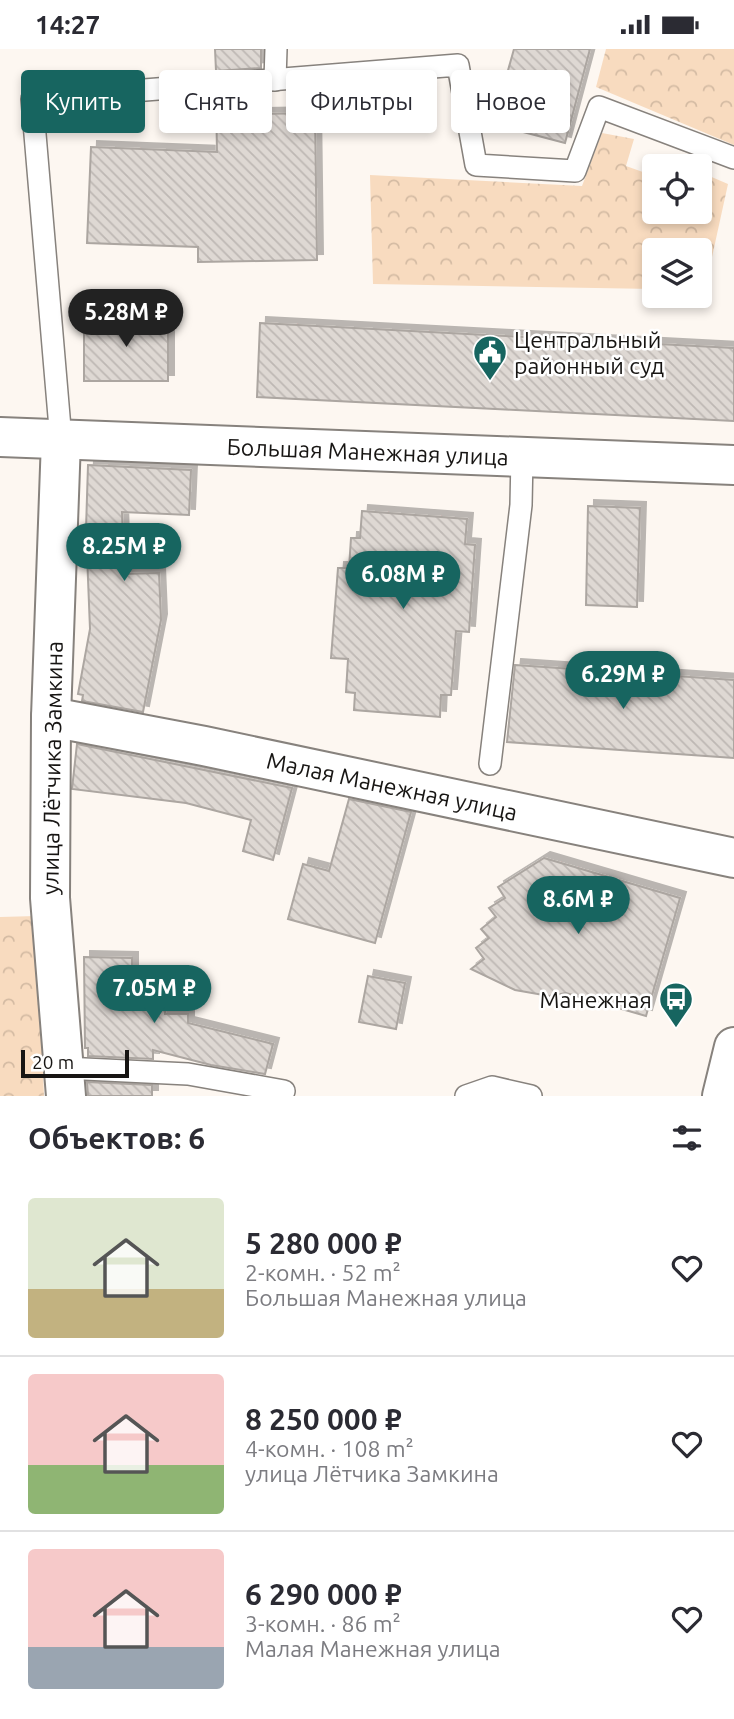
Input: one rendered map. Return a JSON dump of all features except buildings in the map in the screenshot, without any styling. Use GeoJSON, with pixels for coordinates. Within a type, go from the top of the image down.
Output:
{"type":"FeatureCollection","features":[{"type":"Feature","properties":{"kind":"street","name":"Большая Манежная улица"},"geometry":{"type":"LineString","coordinates":[[0,437],[734,465]]}},
{"type":"Feature","properties":{"kind":"street","name":"улица Лётчика Замкина"},"geometry":{"type":"LineString","coordinates":[[61,440],[51,716],[50,898],[65,1082]]}},
{"type":"Feature","properties":{"kind":"street","name":"Малая Манежная улица"},"geometry":{"type":"LineString","coordinates":[[51,716],[734,858]]}},
{"type":"Feature","properties":{"kind":"street"},"geometry":{"type":"LineString","coordinates":[[722,1096],[734,1047]]}},
{"type":"Feature","properties":{"kind":"lane"},"geometry":{"type":"LineString","coordinates":[[275,79],[276,49]]}},
{"type":"Feature","properties":{"kind":"lane"},"geometry":{"type":"LineString","coordinates":[[61,440],[32,99],[458,65],[476,165],[575,171],[599,107],[734,158]]}},
{"type":"Feature","properties":{"kind":"lane"},"geometry":{"type":"LineString","coordinates":[[490,764],[521,505],[522,457]]}},
{"type":"Feature","properties":{"kind":"lane"},"geometry":{"type":"LineString","coordinates":[[65,1082],[188,1074],[284,1091]]}},
{"type":"Feature","properties":{"kind":"lane"},"geometry":{"type":"LineString","coordinates":[[466,1096],[492,1087],[531,1096]]}},
{"type":"Feature","properties":{"kind":"green space"},"geometry":{"type":"Polygon","coordinates":[[[606,49],[734,49],[734,145],[596,87],[606,49]]]}},
{"type":"Feature","properties":{"kind":"green space"},"geometry":{"type":"Polygon","coordinates":[[[602,133],[634,139],[626,166],[642,172],[642,224],[712,224],[712,177],[728,184],[712,257],[712,238],[642,238],[642,289],[373,284],[370,175],[582,186],[602,133]]]}},
{"type":"Feature","properties":{"kind":"green space"},"geometry":{"type":"Polygon","coordinates":[[[36,916],[44,1096],[0,1096],[0,917],[36,916]]]}},
{"type":"Feature","properties":{"kind":"place","name":"Центральный районный суд"},"geometry":{"type":"Point","coordinates":[490,382]}},
{"type":"Feature","properties":{"kind":"place","name":"Манежная"},"geometry":{"type":"Point","coordinates":[676,1029]}}]}
